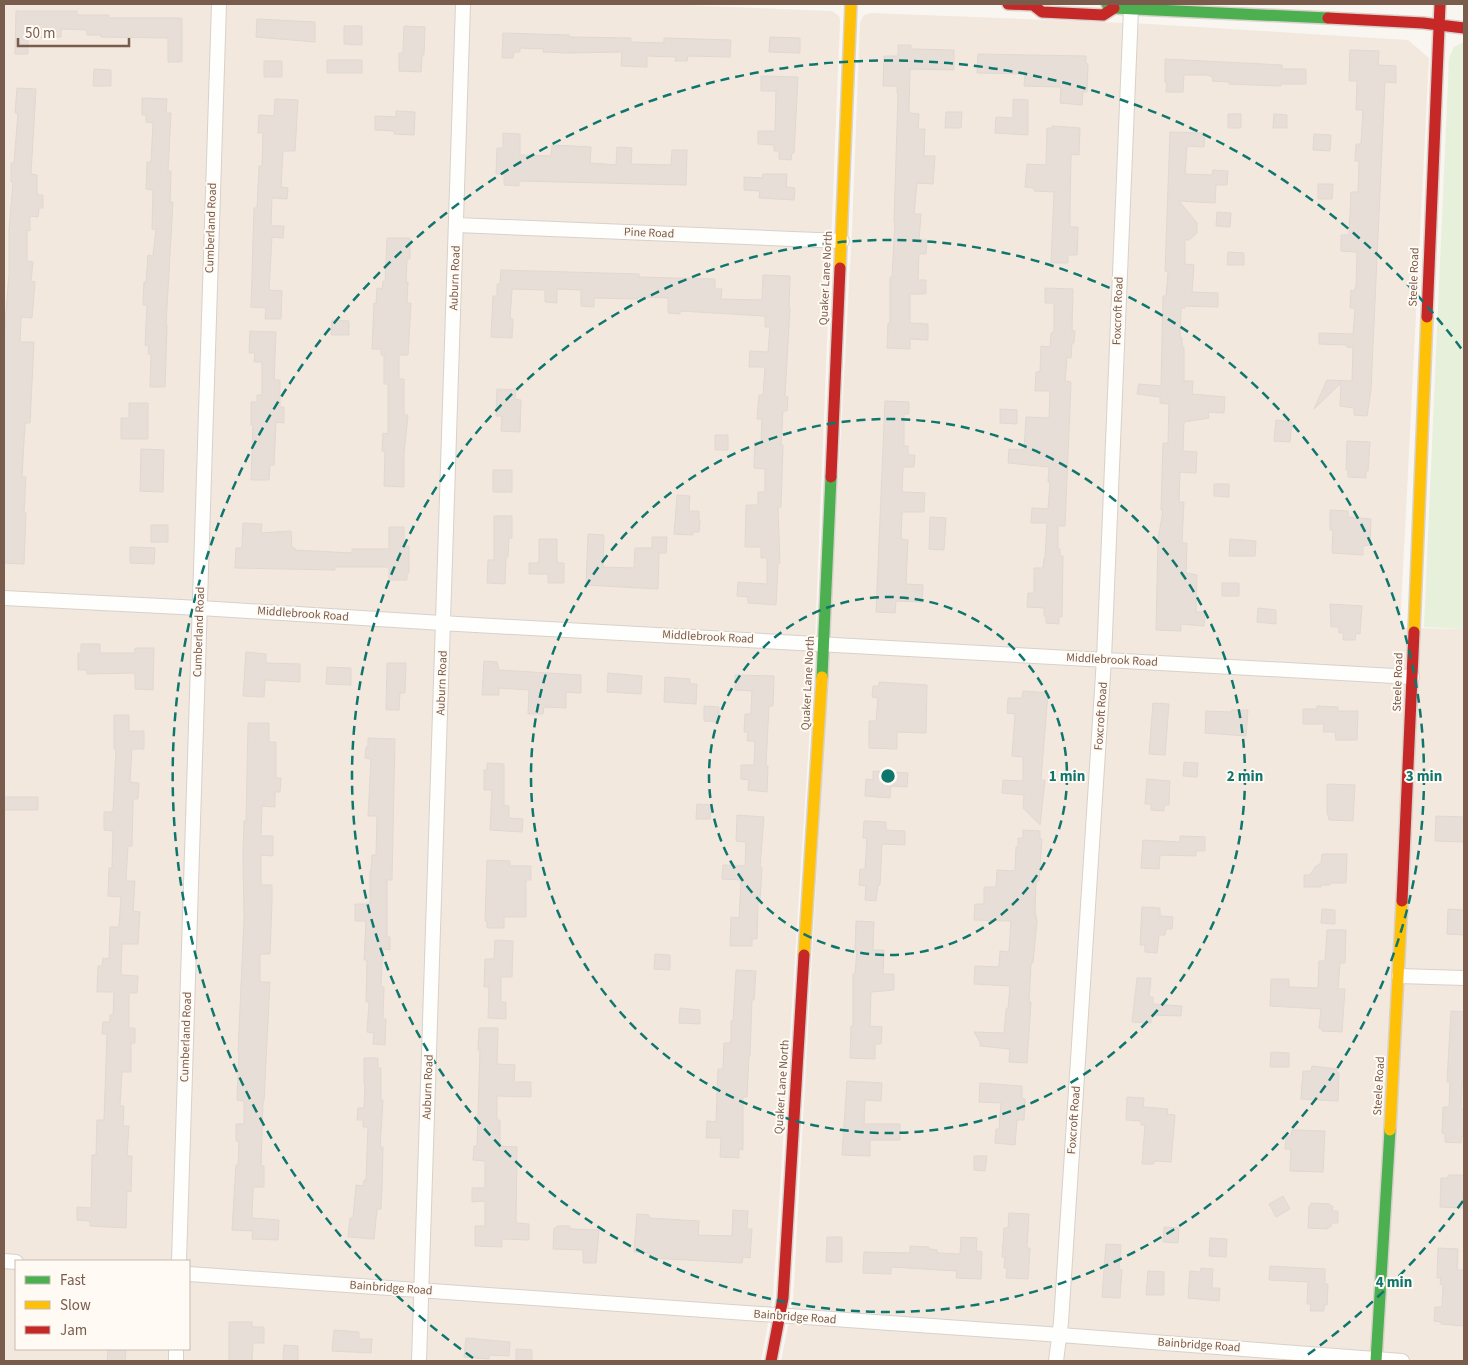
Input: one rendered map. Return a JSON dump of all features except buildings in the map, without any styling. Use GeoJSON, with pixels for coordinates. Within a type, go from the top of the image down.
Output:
{"type":"FeatureCollection","features":[{"type":"Feature","properties":{"kind":"street","name":"Cumberland Road"},"geometry":{"type":"LineString","coordinates":[[179,1260],[218,4]]}},
{"type":"Feature","properties":{"kind":"street","name":"Auburn Road"},"geometry":{"type":"LineString","coordinates":[[419,1361],[463,4]]}},
{"type":"Feature","properties":{"kind":"street","name":"Quaker Lane North"},"geometry":{"type":"LineString","coordinates":[[771,1361],[783,1298],[824,643],[851,4]]}},
{"type":"Feature","properties":{"kind":"street"},"geometry":{"type":"LineString","coordinates":[[1008,4],[1034,4],[1042,12],[1103,15],[1110,6],[1131,9],[1439,24],[1464,28]]}},
{"type":"Feature","properties":{"kind":"street","name":"Steele Road"},"geometry":{"type":"LineString","coordinates":[[1376,1360],[1399,976],[1440,4]]}},
{"type":"Feature","properties":{"kind":"street","name":"Foxcroft Road"},"geometry":{"type":"LineString","coordinates":[[1056,1361],[1060,1335],[1104,659],[1131,9]]}},
{"type":"Feature","properties":{"kind":"street","name":"Pine Road"},"geometry":{"type":"LineString","coordinates":[[457,225],[842,241]]}},
{"type":"Feature","properties":{"kind":"street","name":"Middlebrook Road"},"geometry":{"type":"LineString","coordinates":[[4,598],[1412,677]]}},
{"type":"Feature","properties":{"kind":"street"},"geometry":{"type":"LineString","coordinates":[[1399,976],[1464,978]]}},
{"type":"Feature","properties":{"kind":"street","name":"Bainbridge Road"},"geometry":{"type":"LineString","coordinates":[[190,1274],[1402,1361]]}},
{"type":"Feature","properties":{"kind":"shaded area"},"geometry":{"type":"Polygon","coordinates":[[[4,4],[657,4],[832,11],[839,16],[814,663],[773,1296],[761,1361],[4,1361],[4,4]]]}},
{"type":"Feature","properties":{"kind":"shaded area"},"geometry":{"type":"Polygon","coordinates":[[[871,13],[1149,24],[1408,40],[1429,58],[1400,628],[1464,629],[1464,1361],[781,1361],[793,1302],[852,231],[860,22],[864,15],[871,13]]]}},
{"type":"Feature","properties":{"kind":"green space"},"geometry":{"type":"Polygon","coordinates":[[[1464,42],[1464,629],[1424,627],[1449,58],[1454,47],[1464,42]]]}},
{"type":"Feature","properties":{"kind":"traffic: fast"},"geometry":{"type":"LineString","coordinates":[[1107,4],[1114,8],[1328,18]]}},
{"type":"Feature","properties":{"kind":"traffic: fast"},"geometry":{"type":"LineString","coordinates":[[822,677],[831,477]]}},
{"type":"Feature","properties":{"kind":"traffic: fast"},"geometry":{"type":"LineString","coordinates":[[1376,1361],[1390,1130]]}},
{"type":"Feature","properties":{"kind":"traffic: slow"},"geometry":{"type":"LineString","coordinates":[[840,268],[851,4]]}},
{"type":"Feature","properties":{"kind":"traffic: slow"},"geometry":{"type":"LineString","coordinates":[[1414,632],[1427,317]]}},
{"type":"Feature","properties":{"kind":"traffic: slow"},"geometry":{"type":"LineString","coordinates":[[804,955],[822,677]]}},
{"type":"Feature","properties":{"kind":"traffic: slow"},"geometry":{"type":"LineString","coordinates":[[1390,1130],[1402,901]]}},
{"type":"Feature","properties":{"kind":"traffic: jam"},"geometry":{"type":"LineString","coordinates":[[1008,4],[1033,5],[1042,12],[1103,15],[1114,8]]}},
{"type":"Feature","properties":{"kind":"traffic: jam"},"geometry":{"type":"LineString","coordinates":[[1427,317],[1440,4]]}},
{"type":"Feature","properties":{"kind":"traffic: jam"},"geometry":{"type":"LineString","coordinates":[[1328,18],[1423,23],[1464,28]]}},
{"type":"Feature","properties":{"kind":"traffic: jam"},"geometry":{"type":"LineString","coordinates":[[831,477],[840,268]]}},
{"type":"Feature","properties":{"kind":"traffic: jam"},"geometry":{"type":"LineString","coordinates":[[1402,901],[1414,632]]}},
{"type":"Feature","properties":{"kind":"traffic: jam"},"geometry":{"type":"LineString","coordinates":[[771,1361],[783,1298],[804,955]]}}]}
